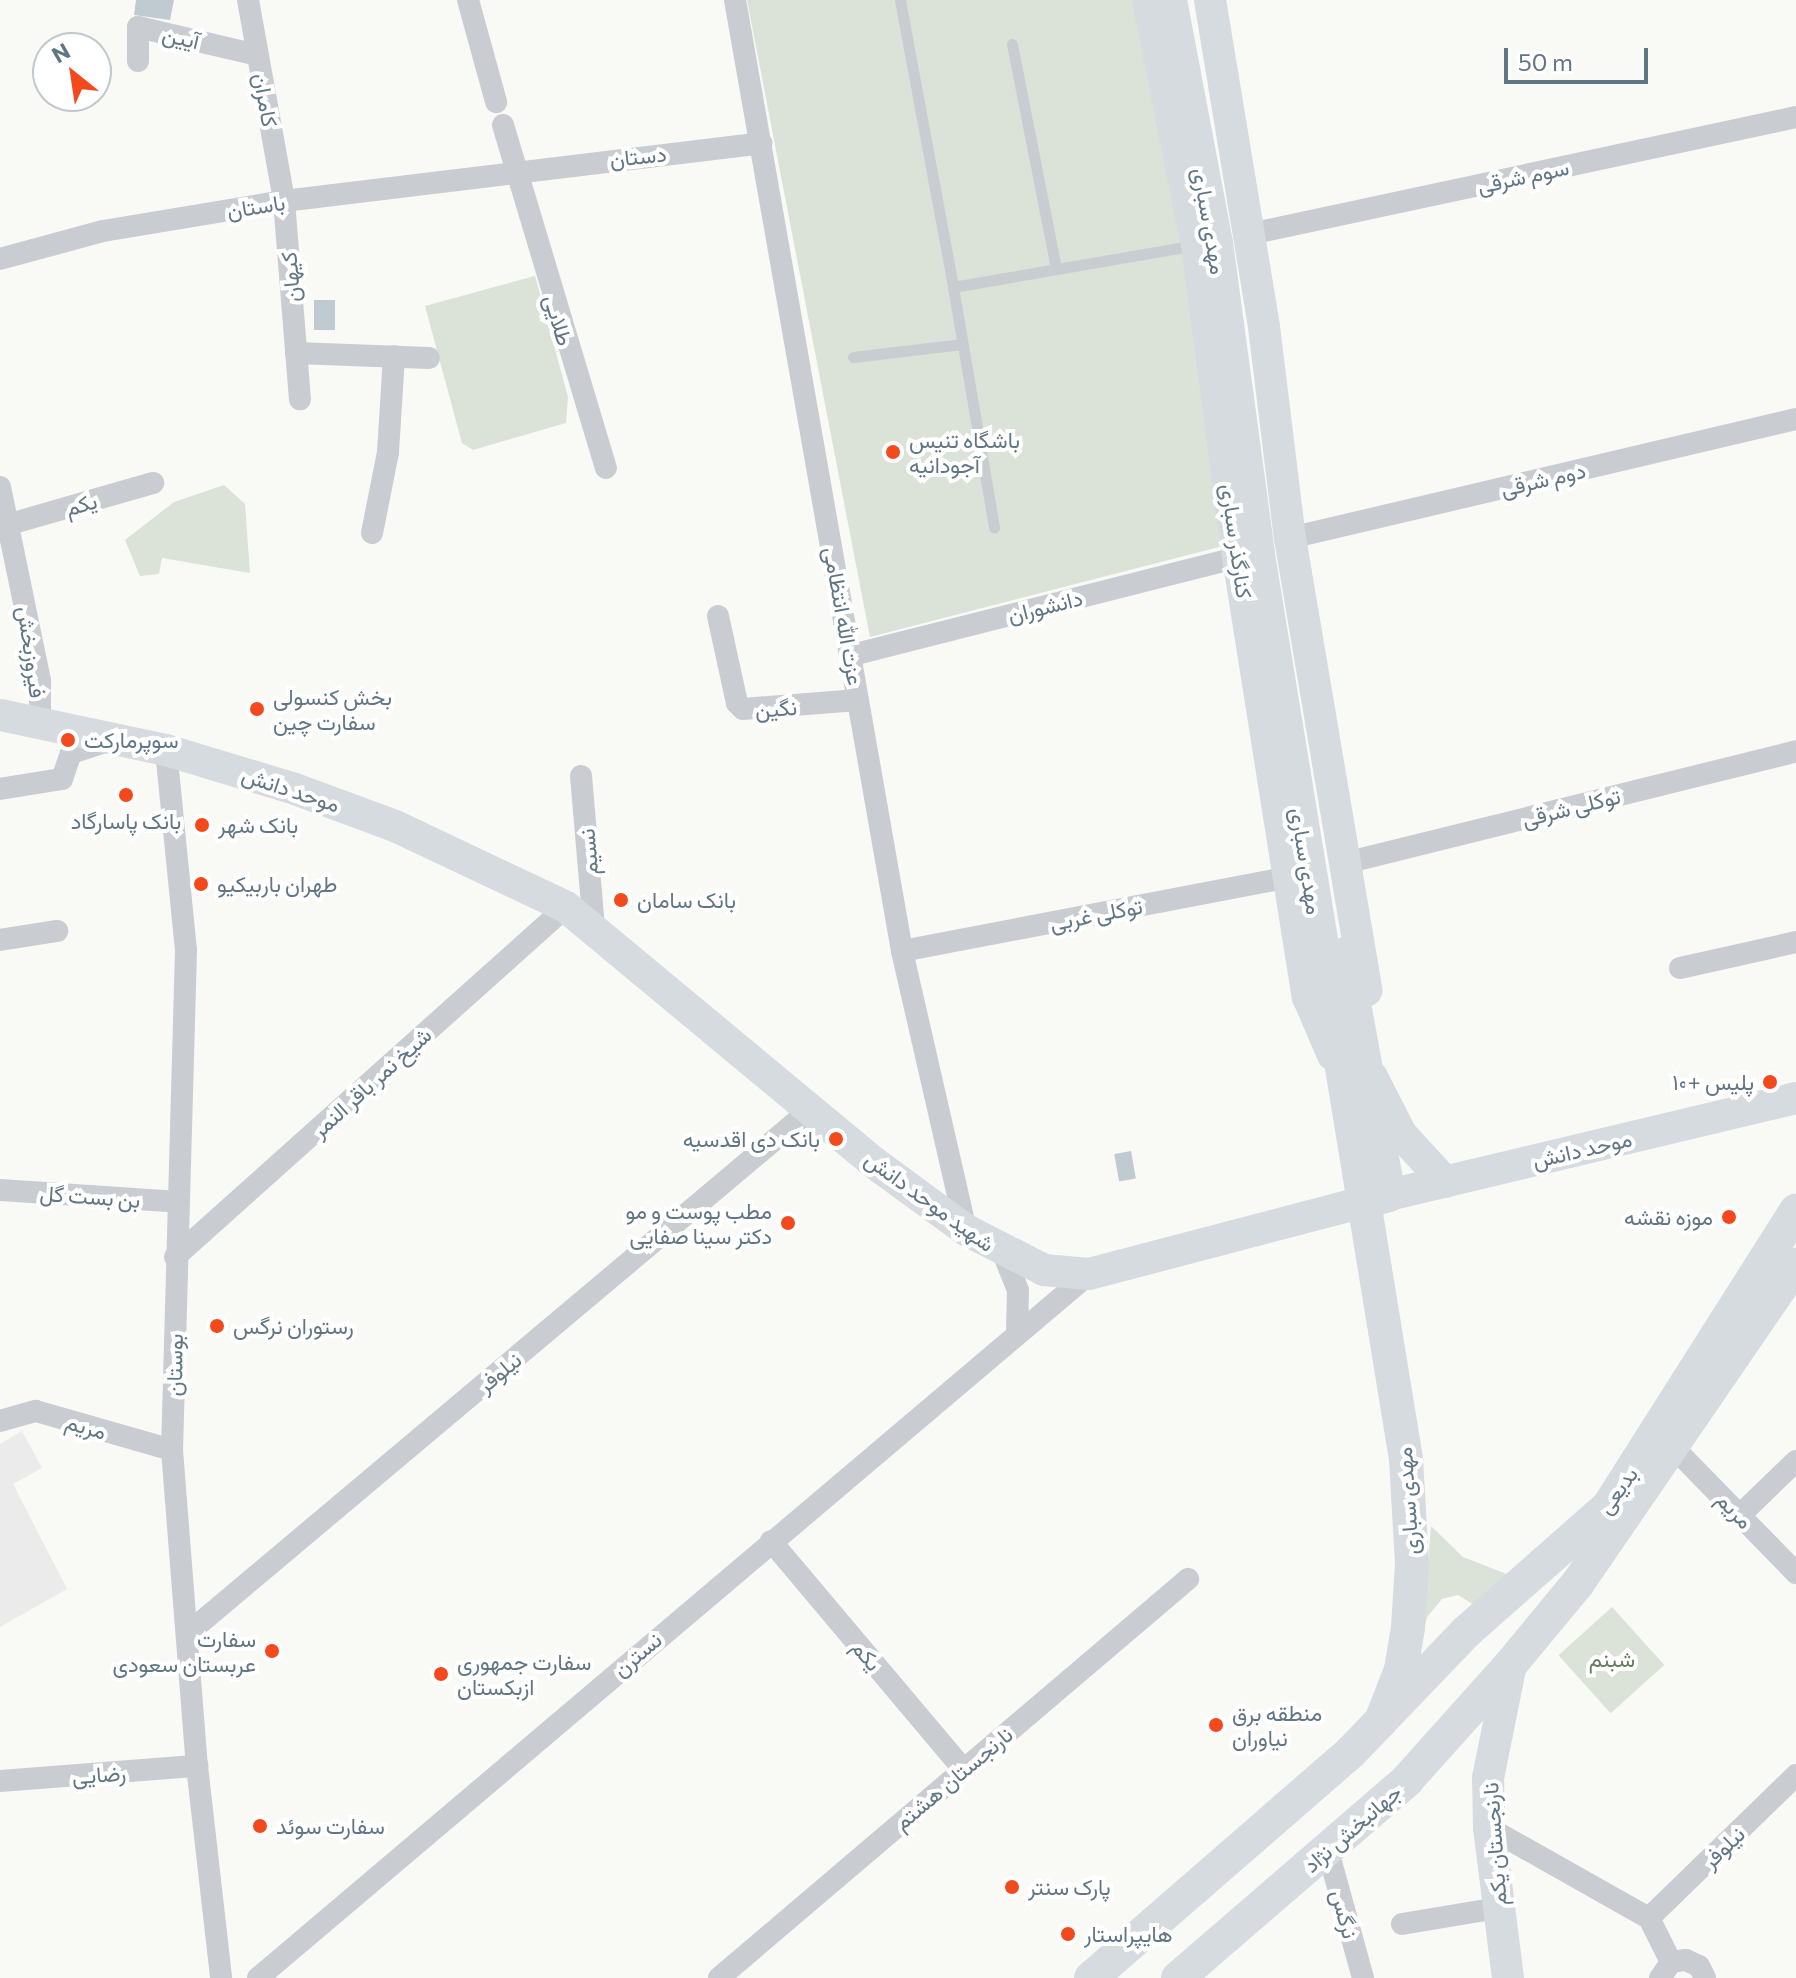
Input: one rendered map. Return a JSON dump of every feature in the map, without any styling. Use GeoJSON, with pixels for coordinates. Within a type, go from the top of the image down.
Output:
{"type":"FeatureCollection","features":[{"type":"Feature","properties":{"kind":"main road","name":"کنارگذر سباری"},"geometry":{"type":"LineString","coordinates":[[1148,0],[1197,245],[1238,557],[1308,997],[1356,1075],[1401,1134],[1445,1182]]}},
{"type":"Feature","properties":{"kind":"main road","name":"مهدی سباری"},"geometry":{"type":"LineString","coordinates":[[1170,0],[1216,243],[1258,555],[1356,1075]]}},
{"type":"Feature","properties":{"kind":"main road","name":"مهدی سباری"},"geometry":{"type":"LineString","coordinates":[[1187,0],[1233,239],[1274,554],[1356,1075],[1352,1147],[1378,1198],[1406,1459],[1412,1564],[1401,1670],[1381,1721]]}},
{"type":"Feature","properties":{"kind":"main road"},"geometry":{"type":"LineString","coordinates":[[1210,0],[1250,234],[1290,538],[1367,986],[1356,1075]]}},
{"type":"Feature","properties":{"kind":"main road","name":"موحد دانش"},"geometry":{"type":"LineString","coordinates":[[0,715],[166,750],[383,821],[566,907]]}},
{"type":"Feature","properties":{"kind":"main road","name":"شهید موحد دانش"},"geometry":{"type":"LineString","coordinates":[[566,907],[594,927],[810,1110],[966,1230],[1003,1253],[1044,1270],[1089,1274],[1378,1198]]}},
{"type":"Feature","properties":{"kind":"main road","name":"موحد دانش"},"geometry":{"type":"LineString","coordinates":[[1378,1198],[1796,1098]]}},
{"type":"Feature","properties":{"kind":"main road","name":"بدیعی"},"geometry":{"type":"LineString","coordinates":[[1381,1721],[1466,1632],[1608,1507],[1796,1211]]}},
{"type":"Feature","properties":{"kind":"main road","name":"بدیعی"},"geometry":{"type":"LineString","coordinates":[[1511,1664],[1578,1583],[1674,1448],[1796,1265]]}},
{"type":"Feature","properties":{"kind":"main road","name":"نارنجستان یکم"},"geometry":{"type":"LineString","coordinates":[[1508,1978],[1489,1828],[1488,1778],[1511,1664]]}},
{"type":"Feature","properties":{"kind":"main road","name":"جهانبخش نژاد"},"geometry":{"type":"LineString","coordinates":[[1178,1978],[1407,1780],[1511,1664]]}},
{"type":"Feature","properties":{"kind":"main road"},"geometry":{"type":"LineString","coordinates":[[1091,1978],[1350,1753],[1381,1721]]}},
{"type":"Feature","properties":{"kind":"street","name":"کامران"},"geometry":{"type":"LineString","coordinates":[[248,0],[284,201]]}},
{"type":"Feature","properties":{"kind":"street"},"geometry":{"type":"LineString","coordinates":[[468,0],[496,102]]}},
{"type":"Feature","properties":{"kind":"street","name":"عزت الله انتظامی"},"geometry":{"type":"LineString","coordinates":[[735,0],[902,951],[966,1230]]}},
{"type":"Feature","properties":{"kind":"street","name":"آیین"},"geometry":{"type":"LineString","coordinates":[[138,61],[138,27],[257,55]]}},
{"type":"Feature","properties":{"kind":"street","name":"سوم شرقی"},"geometry":{"type":"LineString","coordinates":[[1250,234],[1796,117]]}},
{"type":"Feature","properties":{"kind":"street","name":"طلایی"},"geometry":{"type":"LineString","coordinates":[[503,125],[606,468]]}},
{"type":"Feature","properties":{"kind":"street","name":"دستان"},"geometry":{"type":"LineString","coordinates":[[515,170],[761,143]]}},
{"type":"Feature","properties":{"kind":"street","name":"باستان"},"geometry":{"type":"LineString","coordinates":[[0,259],[103,231],[284,201],[515,170]]}},
{"type":"Feature","properties":{"kind":"street","name":"کیهان"},"geometry":{"type":"LineString","coordinates":[[284,201],[300,399]]}},
{"type":"Feature","properties":{"kind":"street"},"geometry":{"type":"LineString","coordinates":[[296,353],[429,358]]}},
{"type":"Feature","properties":{"kind":"street"},"geometry":{"type":"LineString","coordinates":[[372,533],[388,452],[394,356]]}},
{"type":"Feature","properties":{"kind":"street","name":"دوم شرقی"},"geometry":{"type":"LineString","coordinates":[[1290,538],[1796,419]]}},
{"type":"Feature","properties":{"kind":"street","name":"یکم"},"geometry":{"type":"LineString","coordinates":[[10,524],[153,483]]}},
{"type":"Feature","properties":{"kind":"street","name":"فیروزبخش"},"geometry":{"type":"LineString","coordinates":[[0,487],[40,681],[40,723]]}},
{"type":"Feature","properties":{"kind":"street","name":"دانشوران"},"geometry":{"type":"LineString","coordinates":[[852,655],[1238,557]]}},
{"type":"Feature","properties":{"kind":"street","name":"نگین"},"geometry":{"type":"LineString","coordinates":[[718,616],[737,703],[743,709],[858,700]]}},
{"type":"Feature","properties":{"kind":"street"},"geometry":{"type":"LineString","coordinates":[[0,789],[62,779],[71,753],[112,739]]}},
{"type":"Feature","properties":{"kind":"street","name":"بوستان"},"geometry":{"type":"LineString","coordinates":[[166,750],[186,950],[175,1257],[172,1450],[197,1766],[221,1978]]}},
{"type":"Feature","properties":{"kind":"street","name":"توکلی شرقی"},"geometry":{"type":"LineString","coordinates":[[1345,863],[1796,751]]}},
{"type":"Feature","properties":{"kind":"street","name":"نسیم"},"geometry":{"type":"LineString","coordinates":[[581,776],[594,927]]}},
{"type":"Feature","properties":{"kind":"street","name":"توکلی غربی"},"geometry":{"type":"LineString","coordinates":[[902,951],[1289,877]]}},
{"type":"Feature","properties":{"kind":"street","name":"شیخ نمر باقر النمر"},"geometry":{"type":"LineString","coordinates":[[175,1257],[566,907]]}},
{"type":"Feature","properties":{"kind":"street"},"geometry":{"type":"LineString","coordinates":[[0,940],[57,931]]}},
{"type":"Feature","properties":{"kind":"street"},"geometry":{"type":"LineString","coordinates":[[1680,968],[1796,942]]}},
{"type":"Feature","properties":{"kind":"street","name":"نیلوفر"},"geometry":{"type":"LineString","coordinates":[[187,1634],[810,1110]]}},
{"type":"Feature","properties":{"kind":"street","name":"بن بست گل"},"geometry":{"type":"LineString","coordinates":[[0,1190],[179,1202]]}},
{"type":"Feature","properties":{"kind":"street"},"geometry":{"type":"LineString","coordinates":[[1003,1253],[1018,1290],[1017,1330]]}},
{"type":"Feature","properties":{"kind":"street","name":"نسترن"},"geometry":{"type":"LineString","coordinates":[[258,1978],[1017,1330],[1089,1274]]}},
{"type":"Feature","properties":{"kind":"street","name":"مریم"},"geometry":{"type":"LineString","coordinates":[[0,1421],[36,1411],[172,1450]]}},
{"type":"Feature","properties":{"kind":"street","name":"مریم"},"geometry":{"type":"LineString","coordinates":[[1674,1448],[1796,1573]]}},
{"type":"Feature","properties":{"kind":"street"},"geometry":{"type":"LineString","coordinates":[[1740,1515],[1796,1461]]}},
{"type":"Feature","properties":{"kind":"street","name":"یکم"},"geometry":{"type":"LineString","coordinates":[[771,1541],[963,1769]]}},
{"type":"Feature","properties":{"kind":"street","name":"نارنجستان هشتم"},"geometry":{"type":"LineString","coordinates":[[719,1978],[1188,1579]]}},
{"type":"Feature","properties":{"kind":"street","name":"رضایی"},"geometry":{"type":"LineString","coordinates":[[0,1781],[197,1766]]}},
{"type":"Feature","properties":{"kind":"street","name":"نیلوفر"},"geometry":{"type":"LineString","coordinates":[[1649,1918],[1796,1775]]}},
{"type":"Feature","properties":{"kind":"street"},"geometry":{"type":"LineString","coordinates":[[1489,1828],[1649,1918],[1666,1970],[1693,1962],[1705,1978]]}},
{"type":"Feature","properties":{"kind":"street","name":"نرگس"},"geometry":{"type":"LineString","coordinates":[[1328,1851],[1363,1978]]}},
{"type":"Feature","properties":{"kind":"street"},"geometry":{"type":"LineString","coordinates":[[1402,1924],[1498,1908]]}},
{"type":"Feature","properties":{"kind":"lane"},"geometry":{"type":"LineString","coordinates":[[900,0],[994,528]]}},
{"type":"Feature","properties":{"kind":"lane"},"geometry":{"type":"LineString","coordinates":[[1012,44],[1056,269]]}},
{"type":"Feature","properties":{"kind":"lane"},"geometry":{"type":"LineString","coordinates":[[953,287],[1197,245]]}},
{"type":"Feature","properties":{"kind":"lane"},"geometry":{"type":"LineString","coordinates":[[853,357],[962,344]]}},
{"type":"Feature","properties":{"kind":"shaded area"},"geometry":{"type":"Polygon","coordinates":[[[136,0],[174,0],[170,20],[134,15],[136,0]]]}},
{"type":"Feature","properties":{"kind":"shaded area"},"geometry":{"type":"Polygon","coordinates":[[[314,300],[335,300],[335,330],[314,330],[314,300]]]}},
{"type":"Feature","properties":{"kind":"shaded area"},"geometry":{"type":"Polygon","coordinates":[[[1131,1151],[1136,1179],[1119,1182],[1114,1154],[1131,1151]]]}},
{"type":"Feature","properties":{"kind":"shaded area"},"geometry":{"type":"Polygon","coordinates":[[[22,1431],[42,1468],[13,1484],[67,1589],[0,1627],[0,1444],[22,1431]]]}},
{"type":"Feature","properties":{"kind":"green space"},"geometry":{"type":"Polygon","coordinates":[[[747,0],[1141,0],[1187,277],[1223,546],[870,637],[747,0]]]}},
{"type":"Feature","properties":{"kind":"green space"},"geometry":{"type":"Polygon","coordinates":[[[535,276],[568,397],[566,423],[473,450],[462,443],[425,306],[535,276]]]}},
{"type":"Feature","properties":{"kind":"green space"},"geometry":{"type":"Polygon","coordinates":[[[224,485],[245,504],[250,573],[162,558],[159,574],[140,576],[125,540],[174,502],[224,485]]]}},
{"type":"Feature","properties":{"kind":"green space"},"geometry":{"type":"Polygon","coordinates":[[[1431,1526],[1463,1557],[1509,1575],[1476,1606],[1458,1595],[1442,1599],[1427,1617],[1422,1638],[1431,1526]]]}},
{"type":"Feature","properties":{"kind":"green space","name":"شبنم"},"geometry":{"type":"Polygon","coordinates":[[[1612,1607],[1664,1665],[1611,1713],[1558,1655],[1612,1607]]]}},
{"type":"Feature","properties":{"kind":"place","name":"باشگاه تنیس آجودانیه"},"geometry":{"type":"Point","coordinates":[893,452]}},
{"type":"Feature","properties":{"kind":"place","name":"بخش کنسولی سفارت چین"},"geometry":{"type":"Point","coordinates":[257,709]}},
{"type":"Feature","properties":{"kind":"place","name":"سوپرمارکت"},"geometry":{"type":"Point","coordinates":[68,740]}},
{"type":"Feature","properties":{"kind":"place","name":"بانک پاسارگاد"},"geometry":{"type":"Point","coordinates":[126,795]}},
{"type":"Feature","properties":{"kind":"place","name":"بانک شهر"},"geometry":{"type":"Point","coordinates":[202,825]}},
{"type":"Feature","properties":{"kind":"place","name":"طهران باربیکیو"},"geometry":{"type":"Point","coordinates":[201,884]}},
{"type":"Feature","properties":{"kind":"place","name":"بانک سامان"},"geometry":{"type":"Point","coordinates":[621,900]}},
{"type":"Feature","properties":{"kind":"place","name":"پلیس +۱۰"},"geometry":{"type":"Point","coordinates":[1770,1082]}},
{"type":"Feature","properties":{"kind":"place","name":"بانک دی اقدسیه"},"geometry":{"type":"Point","coordinates":[836,1139]}},
{"type":"Feature","properties":{"kind":"place","name":"موزه نقشه"},"geometry":{"type":"Point","coordinates":[1729,1217]}},
{"type":"Feature","properties":{"kind":"place","name":"مطب پوست و مو دکتر سینا صفایی"},"geometry":{"type":"Point","coordinates":[788,1223]}},
{"type":"Feature","properties":{"kind":"place","name":"رستوران نرگس"},"geometry":{"type":"Point","coordinates":[217,1326]}},
{"type":"Feature","properties":{"kind":"place","name":"سفارت عربستان سعودی"},"geometry":{"type":"Point","coordinates":[272,1651]}},
{"type":"Feature","properties":{"kind":"place","name":"سفارت جمهوری ازبکستان"},"geometry":{"type":"Point","coordinates":[441,1674]}},
{"type":"Feature","properties":{"kind":"place","name":"منطقه برق نیاوران"},"geometry":{"type":"Point","coordinates":[1216,1725]}},
{"type":"Feature","properties":{"kind":"place","name":"سفارت سوئد"},"geometry":{"type":"Point","coordinates":[260,1826]}},
{"type":"Feature","properties":{"kind":"place","name":"پارک سنتر"},"geometry":{"type":"Point","coordinates":[1012,1887]}},
{"type":"Feature","properties":{"kind":"place","name":"هایپراستار"},"geometry":{"type":"Point","coordinates":[1068,1934]}}]}
